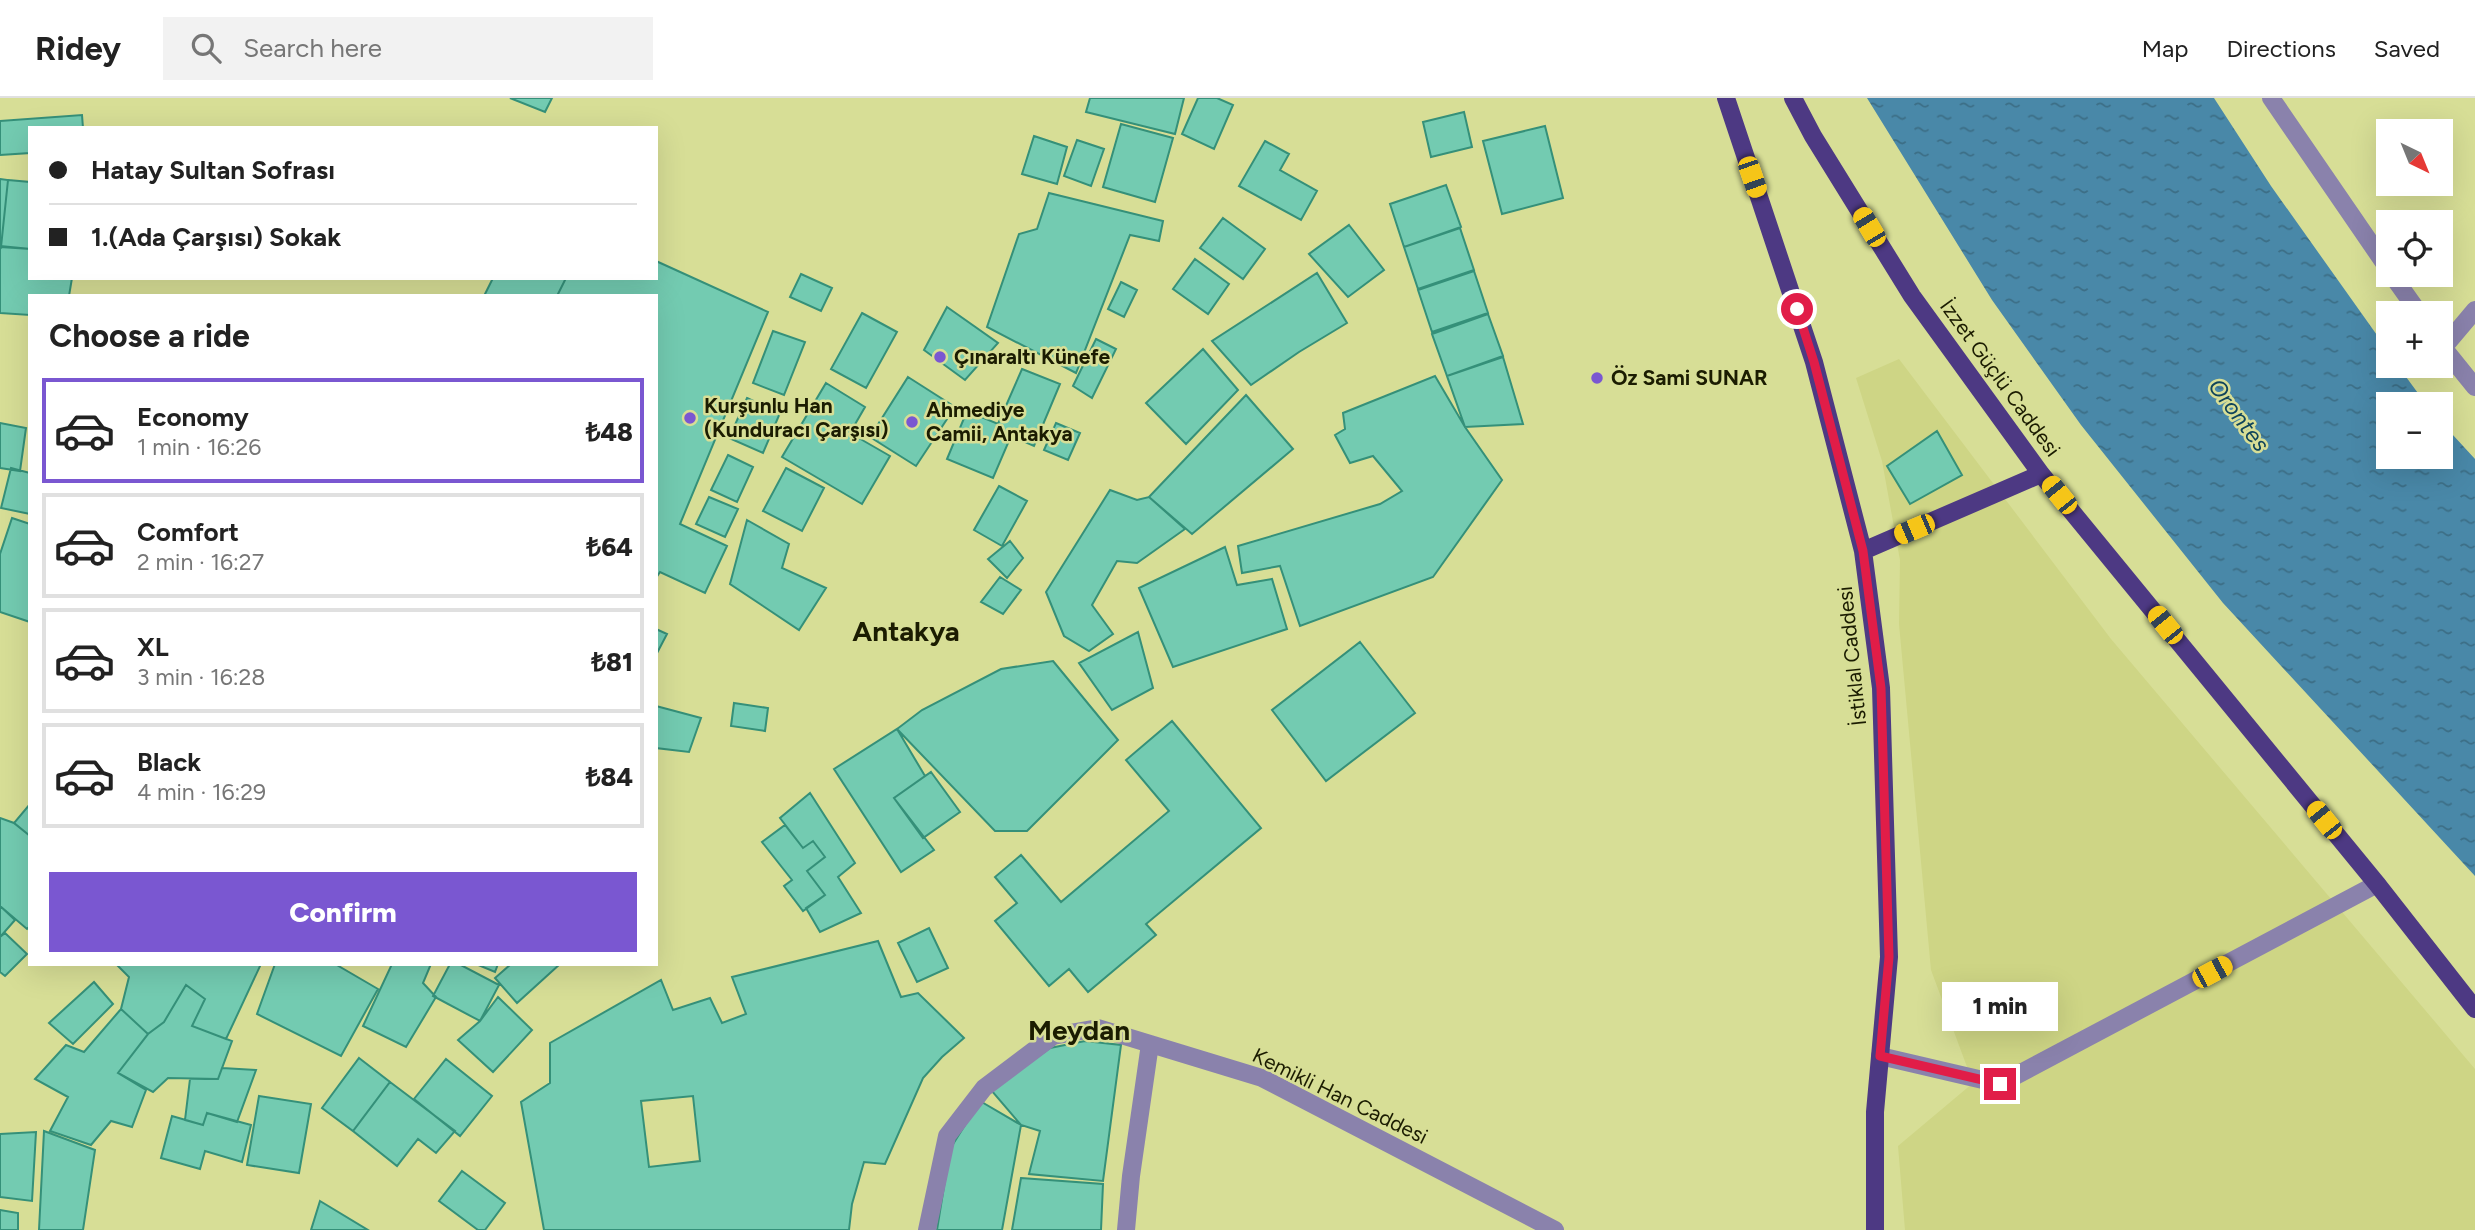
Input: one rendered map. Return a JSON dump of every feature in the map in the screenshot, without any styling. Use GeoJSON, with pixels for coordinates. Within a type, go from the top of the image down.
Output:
{"type":"FeatureCollection","features":[{"type":"Feature","properties":{"kind":"main road","name":"İstiklal Caddesi"},"geometry":{"type":"LineString","coordinates":[[1726,98],[1814,362],[1863,551],[1881,688],[1889,957],[1875,1112],[1875,1230]]}},
{"type":"Feature","properties":{"kind":"main road","name":"İzzet Güçlü Caddesi"},"geometry":{"type":"LineString","coordinates":[[1793,98],[1912,296],[2041,474],[2377,884],[2475,1009]]}},
{"type":"Feature","properties":{"kind":"main road"},"geometry":{"type":"LineString","coordinates":[[1863,551],[2041,474]]}},
{"type":"Feature","properties":{"kind":"street"},"geometry":{"type":"LineString","coordinates":[[2271,98],[2376,251]]}},
{"type":"Feature","properties":{"kind":"street"},"geometry":{"type":"LineString","coordinates":[[2453,335],[2475,310]]}},
{"type":"Feature","properties":{"kind":"street"},"geometry":{"type":"LineString","coordinates":[[2453,360],[2475,387]]}},
{"type":"Feature","properties":{"kind":"street"},"geometry":{"type":"LineString","coordinates":[[1880,1056],[2000,1084],[2377,884]]}},
{"type":"Feature","properties":{"kind":"street","name":"Kemikli Han Caddesi"},"geometry":{"type":"LineString","coordinates":[[928,1230],[947,1136],[984,1088],[1052,1036],[1098,1028],[1262,1078],[1555,1230]]}},
{"type":"Feature","properties":{"kind":"street"},"geometry":{"type":"LineString","coordinates":[[1126,1230],[1150,1044]]}},
{"type":"Feature","properties":{"kind":"shaded area"},"geometry":{"type":"Polygon","coordinates":[[[1899,359],[2111,639],[2475,1069],[2475,1230],[1905,1230],[1898,1146],[1973,1083],[1931,970],[1899,624],[1900,560],[1882,461],[1856,378],[1899,359]]]}},
{"type":"Feature","properties":{"kind":"water","name":"Orontes"},"geometry":{"type":"Polygon","coordinates":[[[1867,98],[2214,98],[2271,186],[2376,334],[2376,378],[2407,378],[2417,392],[2376,392],[2376,469],[2453,469],[2453,435],[2475,459],[2475,876],[2223,603],[2081,425],[1992,300],[1867,98]]]}},
{"type":"Feature","properties":{"kind":"building"},"geometry":{"type":"Polygon","coordinates":[[[510,98],[552,98],[545,112],[510,98]]]}},
{"type":"Feature","properties":{"kind":"building"},"geometry":{"type":"Polygon","coordinates":[[[1090,98],[1184,98],[1175,134],[1086,112],[1090,98]]]}},
{"type":"Feature","properties":{"kind":"building"},"geometry":{"type":"Polygon","coordinates":[[[1198,98],[1217,98],[1233,105],[1214,149],[1182,134],[1198,98]]]}},
{"type":"Feature","properties":{"kind":"building"},"geometry":{"type":"Polygon","coordinates":[[[1464,112],[1472,147],[1431,157],[1423,122],[1464,112]]]}},
{"type":"Feature","properties":{"kind":"building"},"geometry":{"type":"Polygon","coordinates":[[[82,115],[83,126],[28,126],[28,153],[0,155],[0,121],[82,115]]]}},
{"type":"Feature","properties":{"kind":"building"},"geometry":{"type":"Polygon","coordinates":[[[1121,124],[1173,138],[1155,202],[1103,187],[1121,124]]]}},
{"type":"Feature","properties":{"kind":"building"},"geometry":{"type":"Polygon","coordinates":[[[1545,126],[1563,198],[1502,214],[1483,141],[1545,126]]]}},
{"type":"Feature","properties":{"kind":"building"},"geometry":{"type":"Polygon","coordinates":[[[1034,136],[1067,147],[1057,184],[1022,174],[1034,136]]]}},
{"type":"Feature","properties":{"kind":"building"},"geometry":{"type":"Polygon","coordinates":[[[1077,140],[1104,149],[1091,186],[1064,176],[1077,140]]]}},
{"type":"Feature","properties":{"kind":"building"},"geometry":{"type":"Polygon","coordinates":[[[1265,141],[1289,154],[1280,170],[1317,191],[1301,220],[1239,186],[1265,141]]]}},
{"type":"Feature","properties":{"kind":"building"},"geometry":{"type":"Polygon","coordinates":[[[0,179],[8,180],[1,247],[0,246],[0,179]]]}},
{"type":"Feature","properties":{"kind":"building"},"geometry":{"type":"Polygon","coordinates":[[[8,180],[28,182],[28,249],[1,247],[8,180]]]}},
{"type":"Feature","properties":{"kind":"building"},"geometry":{"type":"Polygon","coordinates":[[[1446,185],[1461,227],[1404,247],[1390,204],[1446,185]]]}},
{"type":"Feature","properties":{"kind":"building"},"geometry":{"type":"Polygon","coordinates":[[[1049,193],[1163,221],[1159,241],[1130,235],[1076,373],[987,327],[1019,234],[1037,229],[1049,193]]]}},
{"type":"Feature","properties":{"kind":"building"},"geometry":{"type":"Polygon","coordinates":[[[1223,218],[1265,249],[1243,279],[1200,248],[1223,218]]]}},
{"type":"Feature","properties":{"kind":"building"},"geometry":{"type":"Polygon","coordinates":[[[1349,225],[1384,270],[1348,297],[1309,254],[1349,225]]]}},
{"type":"Feature","properties":{"kind":"building"},"geometry":{"type":"Polygon","coordinates":[[[1460,228],[1474,270],[1418,289],[1404,247],[1460,228]]]}},
{"type":"Feature","properties":{"kind":"building"},"geometry":{"type":"Polygon","coordinates":[[[0,246],[28,249],[28,280],[72,280],[69,294],[28,294],[28,315],[0,313],[0,246]]]}},
{"type":"Feature","properties":{"kind":"building"},"geometry":{"type":"Polygon","coordinates":[[[1195,259],[1229,284],[1208,314],[1173,289],[1195,259]]]}},
{"type":"Feature","properties":{"kind":"building","name":"Kurşunlu Han (Kunduracı Çarşısı)"},"geometry":{"type":"Polygon","coordinates":[[[658,262],[768,312],[680,524],[727,546],[705,593],[660,572],[658,575],[658,294],[558,294],[565,280],[658,280],[658,262]]]}},
{"type":"Feature","properties":{"kind":"building"},"geometry":{"type":"Polygon","coordinates":[[[1474,271],[1488,313],[1432,332],[1418,290],[1474,271]]]}},
{"type":"Feature","properties":{"kind":"building"},"geometry":{"type":"Polygon","coordinates":[[[1317,273],[1347,323],[1251,385],[1212,341],[1317,273]]]}},
{"type":"Feature","properties":{"kind":"building"},"geometry":{"type":"Polygon","coordinates":[[[801,274],[832,288],[821,311],[790,297],[801,274]]]}},
{"type":"Feature","properties":{"kind":"building"},"geometry":{"type":"Polygon","coordinates":[[[492,280],[565,280],[558,294],[485,294],[492,280]]]}},
{"type":"Feature","properties":{"kind":"building"},"geometry":{"type":"Polygon","coordinates":[[[1121,282],[1137,290],[1124,317],[1108,309],[1121,282]]]}},
{"type":"Feature","properties":{"kind":"building"},"geometry":{"type":"Polygon","coordinates":[[[947,307],[998,343],[965,380],[924,350],[947,307]]]}},
{"type":"Feature","properties":{"kind":"building"},"geometry":{"type":"Polygon","coordinates":[[[862,313],[897,332],[866,388],[831,369],[862,313]]]}},
{"type":"Feature","properties":{"kind":"building"},"geometry":{"type":"Polygon","coordinates":[[[1488,314],[1503,356],[1447,376],[1432,334],[1488,314]]]}},
{"type":"Feature","properties":{"kind":"building"},"geometry":{"type":"Polygon","coordinates":[[[773,331],[805,342],[784,395],[753,383],[773,331]]]}},
{"type":"Feature","properties":{"kind":"building"},"geometry":{"type":"Polygon","coordinates":[[[1096,339],[1116,349],[1092,398],[1073,386],[1096,339]]]}},
{"type":"Feature","properties":{"kind":"building"},"geometry":{"type":"Polygon","coordinates":[[[1203,349],[1238,390],[1186,444],[1146,403],[1203,349]]]}},
{"type":"Feature","properties":{"kind":"building"},"geometry":{"type":"Polygon","coordinates":[[[1503,357],[1523,424],[1465,427],[1447,376],[1503,357]]]}},
{"type":"Feature","properties":{"kind":"building"},"geometry":{"type":"Polygon","coordinates":[[[1022,369],[1060,384],[1034,446],[1011,436],[993,478],[947,459],[967,411],[998,424],[1022,369]]]}},
{"type":"Feature","properties":{"kind":"building"},"geometry":{"type":"Polygon","coordinates":[[[1435,376],[1465,427],[1502,480],[1433,577],[1300,626],[1280,566],[1242,573],[1238,546],[1380,504],[1402,491],[1373,456],[1350,463],[1335,435],[1345,429],[1343,413],[1435,376]]]}},
{"type":"Feature","properties":{"kind":"building","name":"Ahmediye Camii, Antakya"},"geometry":{"type":"Polygon","coordinates":[[[908,377],[955,407],[916,466],[870,437],[908,377]]]}},
{"type":"Feature","properties":{"kind":"building"},"geometry":{"type":"Polygon","coordinates":[[[826,383],[865,407],[850,433],[890,456],[862,504],[782,457],[826,383]]]}},
{"type":"Feature","properties":{"kind":"building"},"geometry":{"type":"Polygon","coordinates":[[[1246,395],[1293,449],[1192,534],[1149,497],[1246,395]]]}},
{"type":"Feature","properties":{"kind":"building"},"geometry":{"type":"Polygon","coordinates":[[[747,398],[780,413],[763,453],[729,438],[747,398]]]}},
{"type":"Feature","properties":{"kind":"building"},"geometry":{"type":"Polygon","coordinates":[[[0,423],[26,428],[20,471],[0,468],[0,423]]]}},
{"type":"Feature","properties":{"kind":"building"},"geometry":{"type":"Polygon","coordinates":[[[1056,423],[1080,433],[1068,460],[1044,450],[1056,423]]]}},
{"type":"Feature","properties":{"kind":"building"},"geometry":{"type":"Polygon","coordinates":[[[1937,431],[1962,475],[1910,504],[1887,466],[1937,431]]]}},
{"type":"Feature","properties":{"kind":"building"},"geometry":{"type":"Polygon","coordinates":[[[728,455],[753,467],[737,502],[711,490],[728,455]]]}},
{"type":"Feature","properties":{"kind":"building"},"geometry":{"type":"Polygon","coordinates":[[[11,468],[28,472],[28,514],[1,508],[11,468]]]}},
{"type":"Feature","properties":{"kind":"building"},"geometry":{"type":"Polygon","coordinates":[[[786,468],[824,488],[802,531],[763,511],[786,468]]]}},
{"type":"Feature","properties":{"kind":"building"},"geometry":{"type":"Polygon","coordinates":[[[999,486],[1027,501],[1002,546],[974,530],[999,486]]]}},
{"type":"Feature","properties":{"kind":"building"},"geometry":{"type":"Polygon","coordinates":[[[1110,490],[1137,500],[1149,497],[1185,529],[1137,563],[1117,561],[1092,605],[1113,634],[1089,651],[1064,636],[1046,592],[1110,490]]]}},
{"type":"Feature","properties":{"kind":"building"},"geometry":{"type":"Polygon","coordinates":[[[709,497],[738,509],[725,537],[696,524],[709,497]]]}},
{"type":"Feature","properties":{"kind":"building"},"geometry":{"type":"Polygon","coordinates":[[[12,518],[28,523],[28,621],[0,612],[0,554],[12,518]]]}},
{"type":"Feature","properties":{"kind":"building"},"geometry":{"type":"Polygon","coordinates":[[[747,520],[789,544],[782,568],[826,588],[799,630],[730,584],[747,520]]]}},
{"type":"Feature","properties":{"kind":"building"},"geometry":{"type":"Polygon","coordinates":[[[1010,541],[1023,558],[1007,578],[988,559],[1010,541]]]}},
{"type":"Feature","properties":{"kind":"building"},"geometry":{"type":"Polygon","coordinates":[[[1225,547],[1237,585],[1272,579],[1287,629],[1173,667],[1139,588],[1225,547]]]}},
{"type":"Feature","properties":{"kind":"building"},"geometry":{"type":"Polygon","coordinates":[[[1000,577],[1021,590],[1003,614],[981,602],[1000,577]]]}},
{"type":"Feature","properties":{"kind":"building"},"geometry":{"type":"Polygon","coordinates":[[[658,630],[667,634],[658,651],[658,630]]]}},
{"type":"Feature","properties":{"kind":"building"},"geometry":{"type":"Polygon","coordinates":[[[1138,632],[1153,688],[1112,710],[1079,663],[1138,632]]]}},
{"type":"Feature","properties":{"kind":"building"},"geometry":{"type":"Polygon","coordinates":[[[1360,642],[1415,713],[1326,781],[1272,710],[1360,642]]]}},
{"type":"Feature","properties":{"kind":"building"},"geometry":{"type":"Polygon","coordinates":[[[1053,661],[1118,740],[1027,831],[995,831],[897,729],[922,710],[1001,669],[1053,661]]]}},
{"type":"Feature","properties":{"kind":"building"},"geometry":{"type":"Polygon","coordinates":[[[734,703],[768,708],[765,731],[731,726],[734,703]]]}},
{"type":"Feature","properties":{"kind":"building"},"geometry":{"type":"Polygon","coordinates":[[[658,707],[701,718],[689,752],[658,748],[658,707]]]}},
{"type":"Feature","properties":{"kind":"building"},"geometry":{"type":"Polygon","coordinates":[[[1172,721],[1261,828],[1146,924],[1156,935],[1088,992],[1069,969],[1049,986],[995,921],[1017,903],[995,877],[1021,855],[1061,902],[1169,811],[1126,760],[1172,721]]]}},
{"type":"Feature","properties":{"kind":"building"},"geometry":{"type":"Polygon","coordinates":[[[897,729],[925,776],[894,798],[934,850],[901,872],[834,769],[897,729]]]}},
{"type":"Feature","properties":{"kind":"building"},"geometry":{"type":"Polygon","coordinates":[[[931,772],[960,812],[923,838],[894,798],[931,772]]]}},
{"type":"Feature","properties":{"kind":"building"},"geometry":{"type":"Polygon","coordinates":[[[810,793],[855,863],[838,877],[861,913],[820,932],[806,908],[825,895],[807,871],[825,857],[813,841],[803,848],[780,818],[810,793]]]}},
{"type":"Feature","properties":{"kind":"building"},"geometry":{"type":"Polygon","coordinates":[[[28,806],[28,834],[14,823],[28,806]]]}},
{"type":"Feature","properties":{"kind":"building"},"geometry":{"type":"Polygon","coordinates":[[[0,818],[14,823],[28,834],[28,928],[0,906],[0,818]]]}},
{"type":"Feature","properties":{"kind":"building"},"geometry":{"type":"Polygon","coordinates":[[[785,825],[803,848],[813,841],[825,857],[807,871],[825,895],[803,911],[784,886],[792,880],[762,842],[785,825]]]}},
{"type":"Feature","properties":{"kind":"building"},"geometry":{"type":"Polygon","coordinates":[[[0,906],[15,920],[1,936],[0,934],[0,906]]]}},
{"type":"Feature","properties":{"kind":"building"},"geometry":{"type":"Polygon","coordinates":[[[929,928],[948,968],[917,982],[898,943],[929,928]]]}},
{"type":"Feature","properties":{"kind":"building"},"geometry":{"type":"Polygon","coordinates":[[[5,933],[27,954],[5,976],[0,972],[0,937],[5,933]]]}},
{"type":"Feature","properties":{"kind":"building"},"geometry":{"type":"Polygon","coordinates":[[[878,941],[901,997],[918,993],[964,1038],[923,1078],[885,1164],[864,1162],[852,1204],[849,1230],[544,1230],[521,1102],[550,1083],[550,1043],[661,980],[673,1010],[710,998],[722,1023],[746,1014],[732,977],[878,941]],[[693,1096],[641,1101],[649,1167],[700,1161],[693,1096]]]}},
{"type":"Feature","properties":{"kind":"building"},"geometry":{"type":"Polygon","coordinates":[[[118,966],[260,966],[226,1039],[192,1026],[205,999],[186,985],[164,1022],[148,1034],[121,1009],[129,977],[118,966]]]}},
{"type":"Feature","properties":{"kind":"building"},"geometry":{"type":"Polygon","coordinates":[[[274,966],[338,966],[378,989],[341,1056],[257,1014],[274,966]]]}},
{"type":"Feature","properties":{"kind":"building"},"geometry":{"type":"Polygon","coordinates":[[[391,966],[430,966],[423,983],[436,997],[406,1047],[363,1026],[391,966]]]}},
{"type":"Feature","properties":{"kind":"building"},"geometry":{"type":"Polygon","coordinates":[[[449,966],[463,966],[499,985],[480,1021],[433,996],[449,966]]]}},
{"type":"Feature","properties":{"kind":"building"},"geometry":{"type":"Polygon","coordinates":[[[481,966],[497,966],[495,972],[481,966]]]}},
{"type":"Feature","properties":{"kind":"building"},"geometry":{"type":"Polygon","coordinates":[[[509,966],[558,966],[517,1003],[495,978],[509,966]]]}},
{"type":"Feature","properties":{"kind":"building"},"geometry":{"type":"Polygon","coordinates":[[[94,982],[113,1004],[73,1044],[49,1023],[94,982]]]}},
{"type":"Feature","properties":{"kind":"building"},"geometry":{"type":"Polygon","coordinates":[[[186,985],[205,999],[192,1026],[232,1041],[218,1079],[168,1078],[153,1092],[118,1073],[148,1034],[164,1022],[186,985]]]}},
{"type":"Feature","properties":{"kind":"building"},"geometry":{"type":"Polygon","coordinates":[[[498,997],[532,1030],[493,1072],[458,1040],[480,1021],[498,997]]]}},
{"type":"Feature","properties":{"kind":"building"},"geometry":{"type":"Polygon","coordinates":[[[121,1009],[148,1034],[118,1073],[146,1090],[132,1127],[111,1121],[91,1145],[50,1131],[68,1097],[35,1079],[66,1045],[84,1052],[121,1009]]]}},
{"type":"Feature","properties":{"kind":"building"},"geometry":{"type":"Polygon","coordinates":[[[1085,1041],[1121,1045],[1103,1181],[1029,1174],[1040,1131],[1021,1125],[991,1090],[1050,1048],[1085,1041]]]}},
{"type":"Feature","properties":{"kind":"building"},"geometry":{"type":"Polygon","coordinates":[[[359,1058],[390,1082],[353,1131],[322,1108],[359,1058]]]}},
{"type":"Feature","properties":{"kind":"building"},"geometry":{"type":"Polygon","coordinates":[[[446,1059],[492,1096],[460,1136],[414,1099],[446,1059]]]}},
{"type":"Feature","properties":{"kind":"building"},"geometry":{"type":"Polygon","coordinates":[[[222,1068],[256,1070],[237,1122],[207,1113],[203,1125],[185,1120],[190,1079],[218,1079],[222,1068]]]}},
{"type":"Feature","properties":{"kind":"building"},"geometry":{"type":"Polygon","coordinates":[[[390,1082],[455,1131],[436,1153],[418,1139],[397,1166],[353,1131],[390,1082]]]}},
{"type":"Feature","properties":{"kind":"building"},"geometry":{"type":"Polygon","coordinates":[[[259,1096],[311,1104],[299,1173],[247,1165],[259,1096]]]}},
{"type":"Feature","properties":{"kind":"building"},"geometry":{"type":"Polygon","coordinates":[[[980,1101],[1021,1125],[1002,1230],[937,1230],[950,1149],[980,1101]]]}},
{"type":"Feature","properties":{"kind":"building"},"geometry":{"type":"Polygon","coordinates":[[[207,1113],[251,1125],[242,1162],[205,1151],[200,1169],[161,1158],[172,1116],[203,1125],[207,1113]]]}},
{"type":"Feature","properties":{"kind":"building"},"geometry":{"type":"Polygon","coordinates":[[[44,1131],[95,1150],[83,1230],[39,1230],[44,1131]]]}},
{"type":"Feature","properties":{"kind":"building"},"geometry":{"type":"Polygon","coordinates":[[[36,1132],[32,1201],[0,1197],[0,1134],[36,1132]]]}},
{"type":"Feature","properties":{"kind":"building"},"geometry":{"type":"Polygon","coordinates":[[[462,1171],[505,1203],[485,1230],[478,1230],[439,1201],[462,1171]]]}},
{"type":"Feature","properties":{"kind":"building"},"geometry":{"type":"Polygon","coordinates":[[[1021,1178],[1103,1184],[1101,1230],[1012,1230],[1021,1178]]]}},
{"type":"Feature","properties":{"kind":"building"},"geometry":{"type":"Polygon","coordinates":[[[320,1201],[368,1230],[311,1230],[320,1201]]]}},
{"type":"Feature","properties":{"kind":"building"},"geometry":{"type":"Polygon","coordinates":[[[0,1210],[18,1213],[18,1230],[0,1230],[0,1210]]]}},
{"type":"Feature","properties":{"kind":"place","name":"Çınaraltı Künefe"},"geometry":{"type":"Point","coordinates":[940,357]}},
{"type":"Feature","properties":{"kind":"place","name":"Öz Sami SUNAR"},"geometry":{"type":"Point","coordinates":[1597,378]}},
{"type":"Feature","properties":{"kind":"place","name":"Kurşunlu Han (Kunduracı Çarşısı)"},"geometry":{"type":"Point","coordinates":[690,418]}},
{"type":"Feature","properties":{"kind":"place","name":"Ahmediye Camii, Antakya"},"geometry":{"type":"Point","coordinates":[912,422]}},
{"type":"Feature","properties":{"kind":"district","name":"Antakya"},"geometry":{"type":"Point","coordinates":[906,631]}},
{"type":"Feature","properties":{"kind":"district","name":"Meydan"},"geometry":{"type":"Point","coordinates":[1079,1030]}},
{"type":"Feature","properties":{"kind":"route"},"geometry":{"type":"LineString","coordinates":[[1797,309],[1814,362],[1863,551],[1881,688],[1889,957],[1880,1056],[2000,1084]]}}]}
